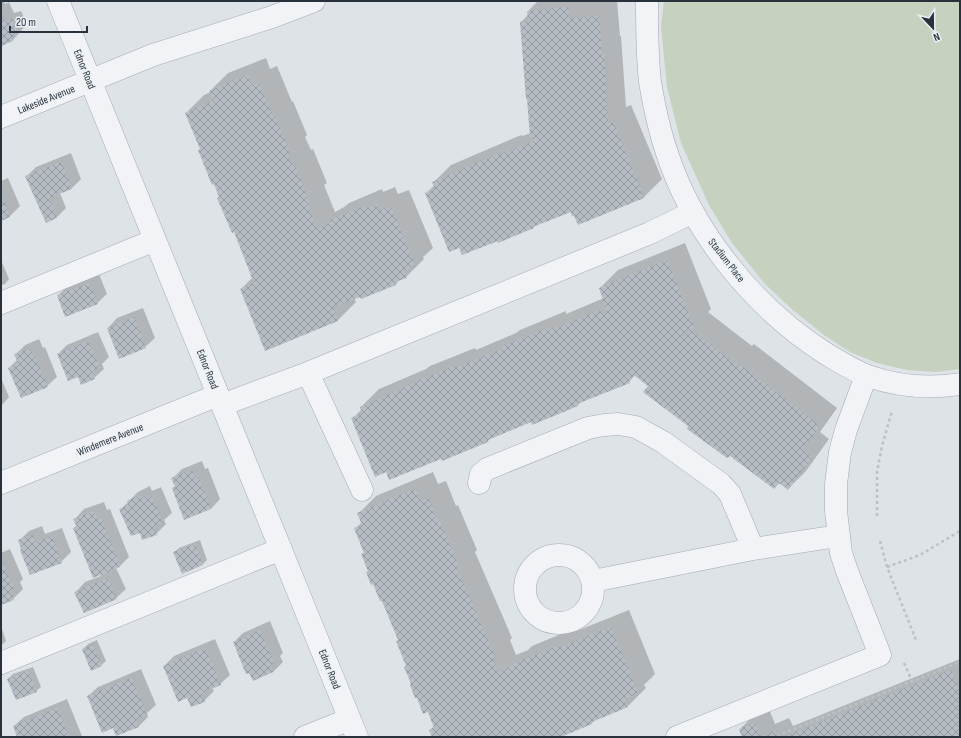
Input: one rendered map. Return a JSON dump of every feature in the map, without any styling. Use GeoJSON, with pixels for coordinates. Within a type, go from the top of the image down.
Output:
{"type":"FeatureCollection","features":[{"type":"Feature","properties":{"kind":"street","name":"Ednor Road"},"geometry":{"type":"LineString","coordinates":[[58,1],[353,728]]}},
{"type":"Feature","properties":{"kind":"street","name":"Lakeside Avenue"},"geometry":{"type":"LineString","coordinates":[[1,117],[153,55],[272,17],[314,1]]}},
{"type":"Feature","properties":{"kind":"street","name":"Stadium Place"},"geometry":{"type":"LineString","coordinates":[[647,1],[650,82],[657,120],[667,154],[693,212],[714,246],[739,278],[770,311],[792,330],[842,364],[866,376],[894,383],[918,386],[949,386],[960,384]]}},
{"type":"Feature","properties":{"kind":"street","name":"Windemere Avenue"},"geometry":{"type":"LineString","coordinates":[[1,483],[220,400],[308,373],[650,233],[693,212]]}},
{"type":"Feature","properties":{"kind":"street"},"geometry":{"type":"LineString","coordinates":[[1,303],[155,240]]}},
{"type":"Feature","properties":{"kind":"street"},"geometry":{"type":"LineString","coordinates":[[308,373],[362,490]]}},
{"type":"Feature","properties":{"kind":"street"},"geometry":{"type":"LineString","coordinates":[[676,737],[880,655],[847,571],[841,553],[838,536],[836,484],[840,452],[846,430],[866,376]]}},
{"type":"Feature","properties":{"kind":"street"},"geometry":{"type":"LineString","coordinates":[[479,483],[481,474],[487,469],[588,428],[618,424],[636,427],[663,442],[721,484],[730,494],[753,549]]}},
{"type":"Feature","properties":{"kind":"street"},"geometry":{"type":"LineString","coordinates":[[592,581],[753,549],[838,536]]}},
{"type":"Feature","properties":{"kind":"street"},"geometry":{"type":"LineString","coordinates":[[1,663],[281,549]]}},
{"type":"Feature","properties":{"kind":"street"},"geometry":{"type":"LineString","coordinates":[[305,737],[353,728]]}},
{"type":"Feature","properties":{"kind":"path"},"geometry":{"type":"LineString","coordinates":[[877,516],[877,472],[882,446],[892,412]]}},
{"type":"Feature","properties":{"kind":"path"},"geometry":{"type":"LineString","coordinates":[[887,567],[920,555],[960,531]]}},
{"type":"Feature","properties":{"kind":"path"},"geometry":{"type":"LineString","coordinates":[[880,541],[887,567],[916,640]]}},
{"type":"Feature","properties":{"kind":"path"},"geometry":{"type":"LineString","coordinates":[[777,736],[960,662]]}},
{"type":"Feature","properties":{"kind":"path"},"geometry":{"type":"LineString","coordinates":[[904,663],[912,681]]}},
{"type":"Feature","properties":{"kind":"green space"},"geometry":{"type":"Polygon","coordinates":[[[664,1],[960,1],[960,369],[936,372],[907,370],[877,363],[850,352],[824,335],[794,311],[765,284],[732,243],[709,205],[681,143],[667,87],[661,26],[664,1]]]}},
{"type":"Feature","properties":{"kind":"building"},"geometry":{"type":"Polygon","coordinates":[[[568,7],[569,18],[599,16],[602,54],[604,54],[608,124],[613,122],[644,198],[578,225],[571,212],[498,243],[498,241],[462,255],[459,248],[449,252],[425,193],[435,189],[432,182],[533,141],[533,137],[530,137],[520,22],[528,21],[527,11],[568,7]]]}},
{"type":"Feature","properties":{"kind":"building"},"geometry":{"type":"Polygon","coordinates":[[[1,14],[5,22],[12,19],[18,34],[12,37],[13,41],[1,46],[1,14]]]}},
{"type":"Feature","properties":{"kind":"building"},"geometry":{"type":"Polygon","coordinates":[[[248,75],[252,86],[259,83],[274,119],[276,119],[290,154],[288,155],[293,167],[295,166],[309,202],[307,203],[317,229],[330,223],[329,221],[364,206],[365,209],[377,204],[380,211],[391,207],[415,266],[404,271],[407,278],[395,282],[396,285],[361,299],[360,297],[333,307],[338,321],[265,351],[240,289],[254,283],[234,232],[232,233],[217,198],[219,197],[214,184],[212,185],[198,150],[200,149],[185,113],[213,101],[209,91],[248,75]]]}},
{"type":"Feature","properties":{"kind":"building"},"geometry":{"type":"Polygon","coordinates":[[[61,162],[72,189],[49,198],[57,218],[46,223],[25,176],[61,162]]]}},
{"type":"Feature","properties":{"kind":"building"},"geometry":{"type":"Polygon","coordinates":[[[1,194],[10,217],[1,221],[1,194]]]}},
{"type":"Feature","properties":{"kind":"building"},"geometry":{"type":"Polygon","coordinates":[[[667,260],[694,328],[684,332],[685,333],[681,335],[684,337],[690,330],[734,363],[735,361],[820,426],[802,450],[812,457],[788,490],[779,483],[774,489],[730,456],[727,458],[687,429],[688,426],[643,392],[648,386],[635,376],[628,378],[630,383],[577,404],[578,406],[532,425],[531,422],[442,461],[441,459],[389,480],[386,472],[375,477],[351,418],[362,413],[360,407],[457,365],[458,367],[502,349],[501,347],[548,328],[549,331],[600,310],[602,314],[607,312],[599,288],[667,260]]]}},
{"type":"Feature","properties":{"kind":"building"},"geometry":{"type":"Polygon","coordinates":[[[89,283],[98,304],[65,317],[57,295],[89,283]]]}},
{"type":"Feature","properties":{"kind":"building"},"geometry":{"type":"Polygon","coordinates":[[[134,317],[146,348],[119,359],[107,328],[134,317]]]}},
{"type":"Feature","properties":{"kind":"building"},"geometry":{"type":"Polygon","coordinates":[[[88,341],[100,368],[91,371],[95,379],[81,385],[78,377],[68,381],[57,354],[88,341]]]}},
{"type":"Feature","properties":{"kind":"building"},"geometry":{"type":"Polygon","coordinates":[[[30,348],[48,387],[21,398],[8,368],[18,363],[14,354],[30,348]]]}},
{"type":"Feature","properties":{"kind":"building"},"geometry":{"type":"Polygon","coordinates":[[[192,470],[195,478],[198,477],[211,509],[184,520],[172,488],[175,487],[171,478],[192,470]]]}},
{"type":"Feature","properties":{"kind":"building"},"geometry":{"type":"Polygon","coordinates":[[[415,489],[420,501],[428,498],[438,523],[440,522],[460,569],[457,570],[495,656],[492,657],[498,672],[514,666],[513,664],[560,645],[561,647],[611,627],[638,693],[625,699],[628,707],[561,737],[432,737],[429,730],[434,728],[428,712],[423,714],[417,698],[415,698],[404,667],[406,666],[396,641],[398,640],[382,601],[380,601],[373,584],[371,585],[366,572],[368,571],[361,554],[364,553],[354,528],[362,525],[357,513],[415,489]]]}},
{"type":"Feature","properties":{"kind":"building"},"geometry":{"type":"Polygon","coordinates":[[[140,495],[142,500],[151,495],[163,523],[154,527],[157,535],[142,540],[140,533],[131,536],[119,509],[129,505],[127,501],[140,495]]]}},
{"type":"Feature","properties":{"kind":"building"},"geometry":{"type":"Polygon","coordinates":[[[94,511],[98,519],[101,518],[120,567],[93,578],[73,528],[77,527],[73,519],[94,511]]]}},
{"type":"Feature","properties":{"kind":"building"},"geometry":{"type":"Polygon","coordinates":[[[33,535],[36,543],[52,536],[62,563],[30,575],[20,550],[18,540],[33,535]]]}},
{"type":"Feature","properties":{"kind":"building"},"geometry":{"type":"Polygon","coordinates":[[[195,544],[203,565],[182,574],[173,552],[195,544]]]}},
{"type":"Feature","properties":{"kind":"building"},"geometry":{"type":"Polygon","coordinates":[[[1,559],[14,589],[10,591],[14,600],[1,605],[1,559]]]}},
{"type":"Feature","properties":{"kind":"building"},"geometry":{"type":"Polygon","coordinates":[[[107,578],[117,599],[84,613],[74,592],[107,578]]]}},
{"type":"Feature","properties":{"kind":"building"},"geometry":{"type":"Polygon","coordinates":[[[260,630],[274,663],[270,665],[273,672],[253,681],[249,673],[246,674],[233,642],[260,630]]]}},
{"type":"Feature","properties":{"kind":"building"},"geometry":{"type":"Polygon","coordinates":[[[93,644],[102,666],[91,671],[82,649],[93,644]]]}},
{"type":"Feature","properties":{"kind":"building"},"geometry":{"type":"Polygon","coordinates":[[[205,648],[221,685],[201,693],[205,702],[191,707],[187,698],[178,702],[163,666],[205,648]]]}},
{"type":"Feature","properties":{"kind":"building"},"geometry":{"type":"Polygon","coordinates":[[[951,670],[960,693],[960,737],[784,737],[951,670]]]}},
{"type":"Feature","properties":{"kind":"building"},"geometry":{"type":"Polygon","coordinates":[[[28,671],[37,692],[16,700],[7,679],[28,671]]]}},
{"type":"Feature","properties":{"kind":"building"},"geometry":{"type":"Polygon","coordinates":[[[131,678],[147,715],[136,720],[139,727],[116,736],[113,728],[102,733],[87,696],[131,678]]]}},
{"type":"Feature","properties":{"kind":"building"},"geometry":{"type":"Polygon","coordinates":[[[57,708],[69,737],[17,737],[13,726],[57,708]]]}},
{"type":"Feature","properties":{"kind":"building"},"geometry":{"type":"Polygon","coordinates":[[[755,723],[761,737],[742,737],[739,729],[755,723]]]}},
{"type":"Feature","properties":{"kind":"building"},"geometry":{"type":"Polygon","coordinates":[[[775,731],[778,737],[761,737],[775,731]]]}}]}
